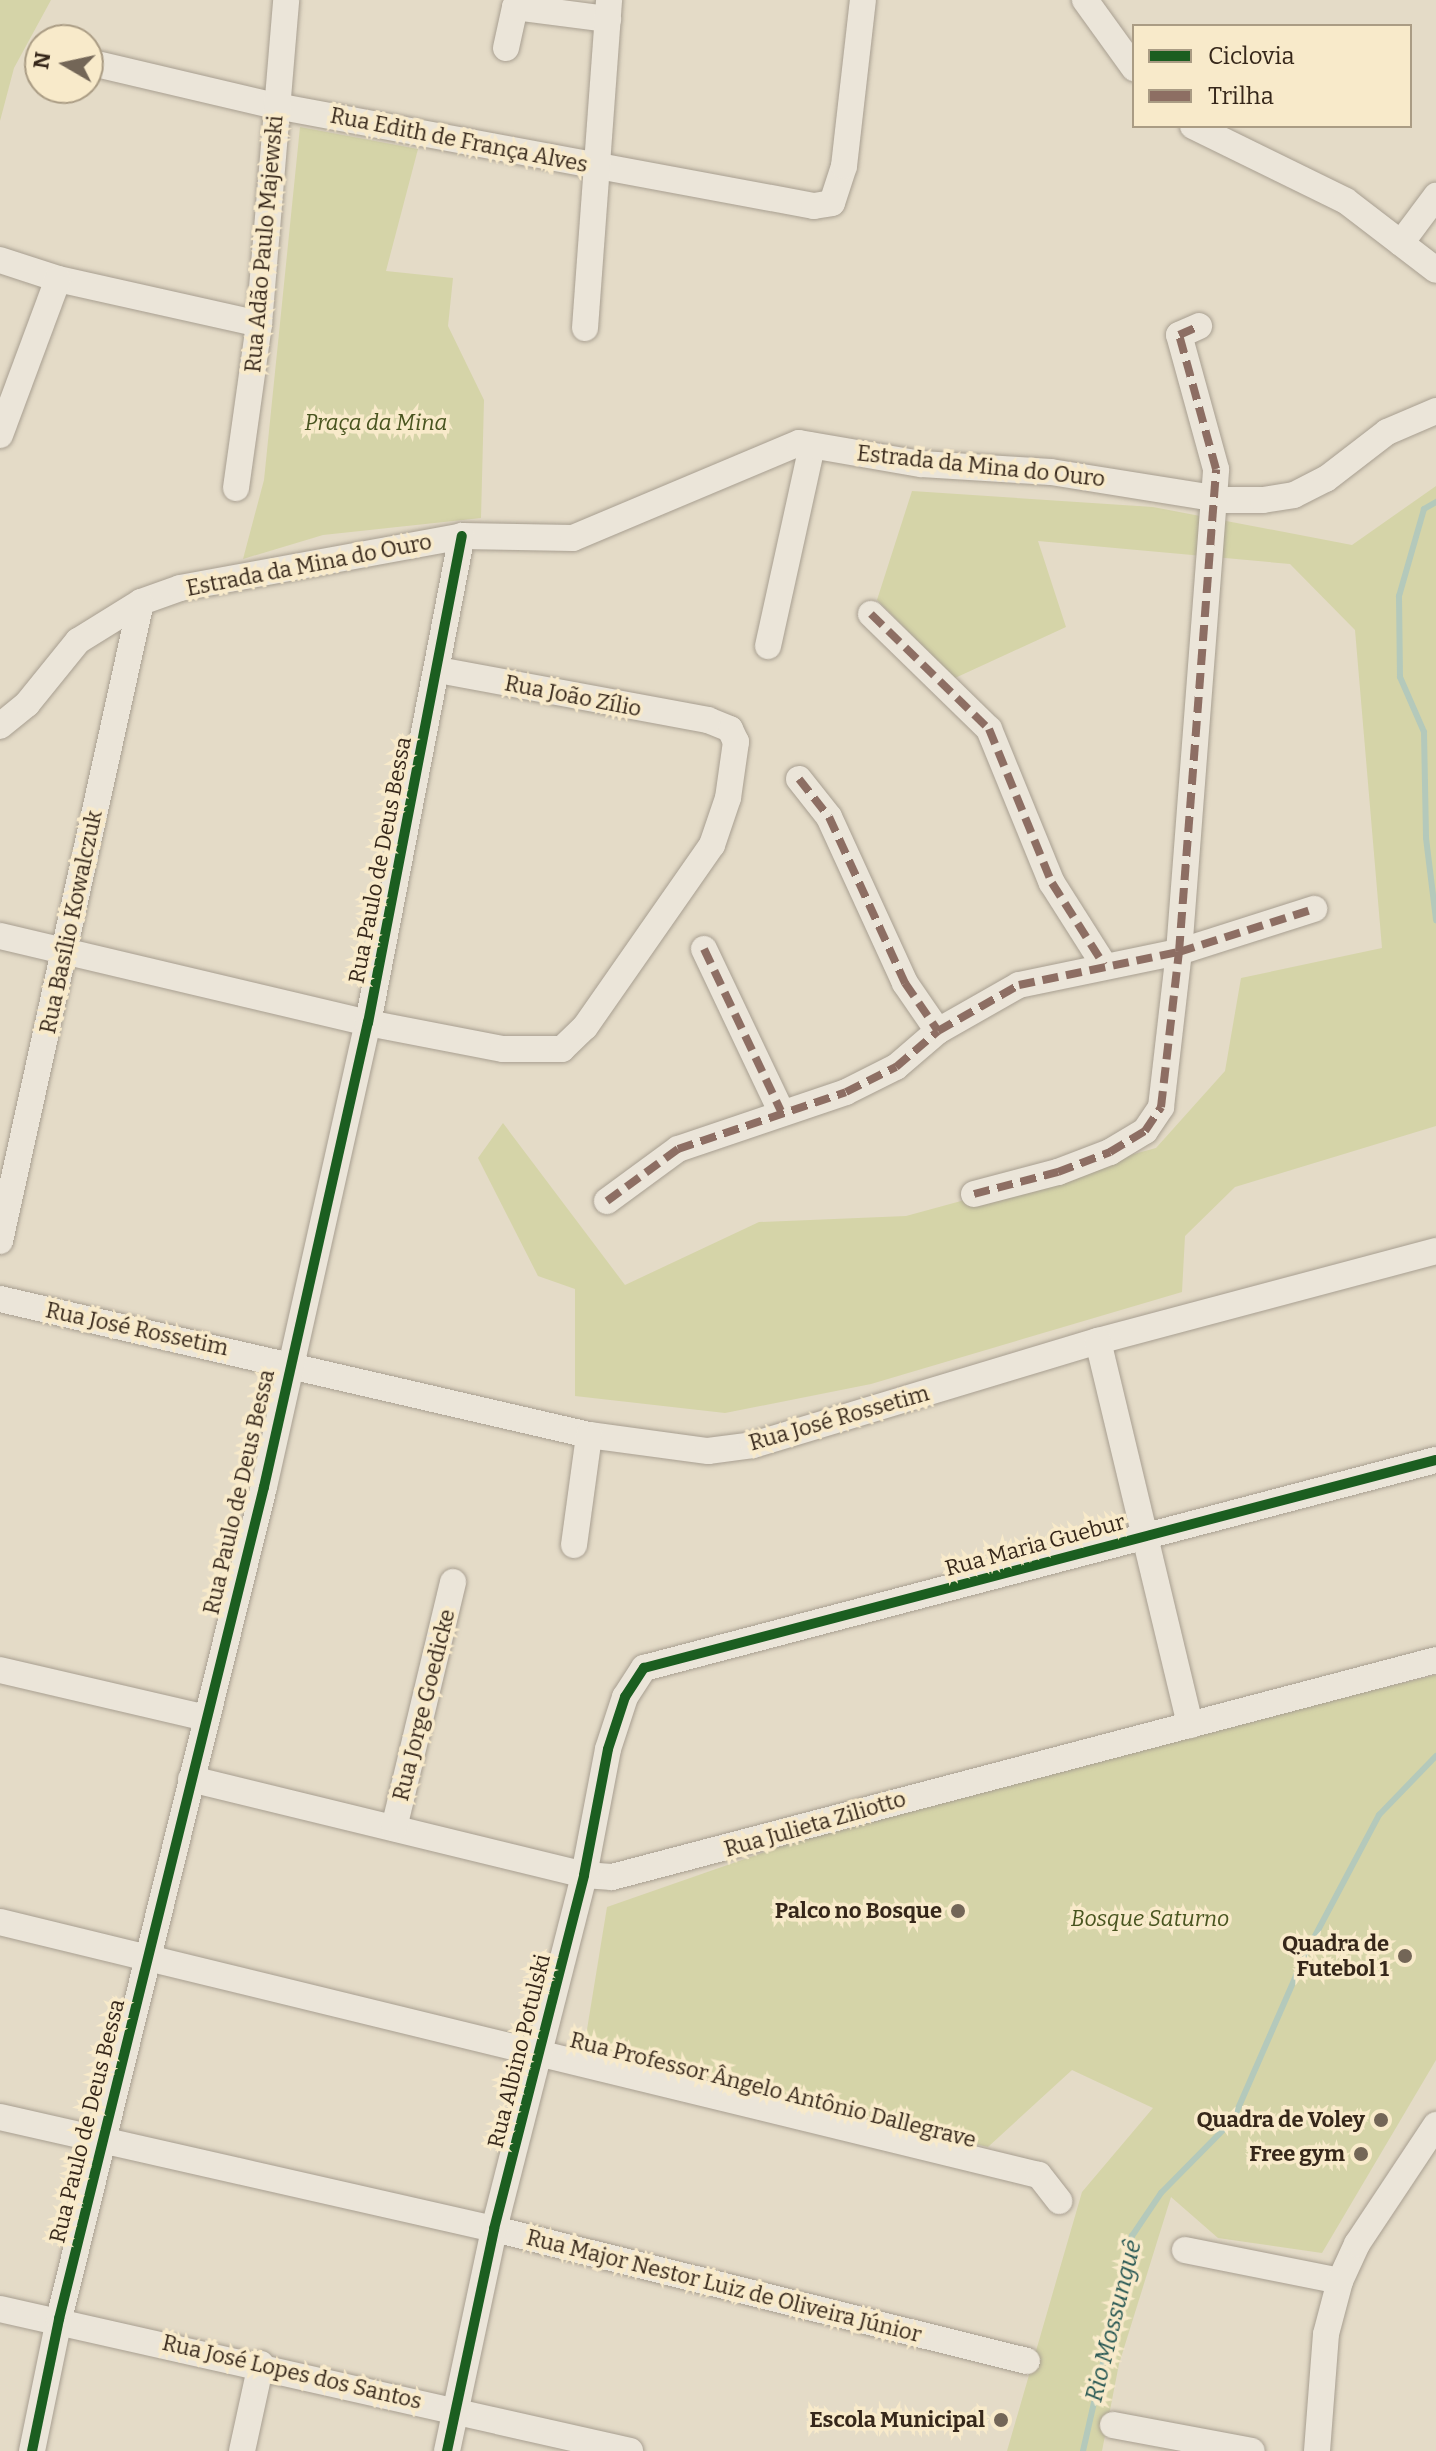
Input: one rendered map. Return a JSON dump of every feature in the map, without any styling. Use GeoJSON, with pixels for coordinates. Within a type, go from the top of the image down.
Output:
{"type":"FeatureCollection","features":[{"type":"Feature","properties":{"kind":"street","name":"Rua Adão Paulo Majewski"},"geometry":{"type":"LineString","coordinates":[[236,488],[259,324],[286,0]]}},
{"type":"Feature","properties":{"kind":"street","name":"Rua Edith de França Alves"},"geometry":{"type":"LineString","coordinates":[[104,66],[276,106],[814,206],[832,203],[844,166],[863,0]]}},
{"type":"Feature","properties":{"kind":"street"},"geometry":{"type":"LineString","coordinates":[[1085,0],[1132,65]]}},
{"type":"Feature","properties":{"kind":"street"},"geometry":{"type":"LineString","coordinates":[[506,48],[515,7],[609,9],[585,328]]}},
{"type":"Feature","properties":{"kind":"street"},"geometry":{"type":"LineString","coordinates":[[1197,128],[1318,185],[1436,270]]}},
{"type":"Feature","properties":{"kind":"street"},"geometry":{"type":"LineString","coordinates":[[1401,243],[1436,196]]}},
{"type":"Feature","properties":{"kind":"street"},"geometry":{"type":"LineString","coordinates":[[0,260],[58,279],[259,324]]}},
{"type":"Feature","properties":{"kind":"street"},"geometry":{"type":"LineString","coordinates":[[0,435],[58,279]]}},
{"type":"Feature","properties":{"kind":"street"},"geometry":{"type":"LineString","coordinates":[[974,1194],[1058,1172],[1145,1131],[1161,1107],[1179,952],[1216,469],[1179,335],[1199,326]]}},
{"type":"Feature","properties":{"kind":"street","name":"Estrada da Mina do Ouro"},"geometry":{"type":"LineString","coordinates":[[0,726],[27,704],[78,641],[141,602],[180,588],[462,536],[573,538],[629,519],[727,470],[799,443],[972,470],[1089,477],[1214,498],[1294,495],[1326,479],[1387,432],[1436,411]]}},
{"type":"Feature","properties":{"kind":"street"},"geometry":{"type":"LineString","coordinates":[[768,646],[812,446]]}},
{"type":"Feature","properties":{"kind":"street","name":"Rua Paulo de Deus Bessa"},"geometry":{"type":"LineString","coordinates":[[32,2451],[59,2319],[207,1718],[368,1023],[462,536]]}},
{"type":"Feature","properties":{"kind":"street","name":"Rua Basílio Kowalczuk"},"geometry":{"type":"LineString","coordinates":[[0,1241],[141,602]]}},
{"type":"Feature","properties":{"kind":"street"},"geometry":{"type":"LineString","coordinates":[[871,614],[989,729],[1052,883],[1104,965]]}},
{"type":"Feature","properties":{"kind":"street","name":"Rua João Zílio"},"geometry":{"type":"LineString","coordinates":[[368,1023],[525,1051],[562,1049],[585,1027],[712,845],[728,798],[736,742],[730,729],[708,720],[438,670]]}},
{"type":"Feature","properties":{"kind":"street"},"geometry":{"type":"LineString","coordinates":[[799,779],[829,817],[905,983],[938,1031]]}},
{"type":"Feature","properties":{"kind":"street"},"geometry":{"type":"LineString","coordinates":[[607,1201],[678,1149],[781,1111],[846,1092],[896,1067],[938,1031],[1019,985],[1104,965],[1179,952],[1314,909]]}},
{"type":"Feature","properties":{"kind":"street"},"geometry":{"type":"LineString","coordinates":[[0,936],[368,1023]]}},
{"type":"Feature","properties":{"kind":"street"},"geometry":{"type":"LineString","coordinates":[[704,949],[781,1111]]}},
{"type":"Feature","properties":{"kind":"street","name":"Rua José Rossetim"},"geometry":{"type":"LineString","coordinates":[[0,1299],[289,1362],[589,1435],[671,1450],[753,1445],[1098,1341],[1436,1251]]}},
{"type":"Feature","properties":{"kind":"street"},"geometry":{"type":"LineString","coordinates":[[1098,1341],[1190,1725]]}},
{"type":"Feature","properties":{"kind":"street"},"geometry":{"type":"LineString","coordinates":[[574,1545],[589,1435]]}},
{"type":"Feature","properties":{"kind":"street","name":"Rua Maria Guebur"},"geometry":{"type":"LineString","coordinates":[[644,1668],[1436,1460]]}},
{"type":"Feature","properties":{"kind":"street","name":"Rua Jorge Goedicke"},"geometry":{"type":"LineString","coordinates":[[394,1828],[453,1582]]}},
{"type":"Feature","properties":{"kind":"street","name":"Rua Julieta Ziliotto"},"geometry":{"type":"LineString","coordinates":[[191,1779],[584,1875],[612,1877],[736,1847],[1436,1660]]}},
{"type":"Feature","properties":{"kind":"street","name":"Rua Albino Potulski"},"geometry":{"type":"LineString","coordinates":[[447,2451],[494,2229],[584,1875],[608,1749],[625,1697],[644,1668]]}},
{"type":"Feature","properties":{"kind":"street"},"geometry":{"type":"LineString","coordinates":[[0,1670],[207,1718]]}},
{"type":"Feature","properties":{"kind":"street","name":"Rua Professor Ângelo Antônio Dallegrave"},"geometry":{"type":"LineString","coordinates":[[0,1922],[1039,2175],[1059,2201]]}},
{"type":"Feature","properties":{"kind":"street","name":"Rua Major Nestor Luiz de Oliveira Júnior"},"geometry":{"type":"LineString","coordinates":[[0,2117],[494,2229],[1027,2361]]}},
{"type":"Feature","properties":{"kind":"street"},"geometry":{"type":"LineString","coordinates":[[1317,2451],[1326,2334],[1340,2281],[1357,2244],[1436,2125]]}},
{"type":"Feature","properties":{"kind":"street"},"geometry":{"type":"LineString","coordinates":[[1185,2250],[1340,2281]]}},
{"type":"Feature","properties":{"kind":"street","name":"Rua José Lopes dos Santos"},"geometry":{"type":"LineString","coordinates":[[0,2309],[59,2319],[457,2408],[630,2451]]}},
{"type":"Feature","properties":{"kind":"street"},"geometry":{"type":"LineString","coordinates":[[242,2451],[261,2364]]}},
{"type":"Feature","properties":{"kind":"street"},"geometry":{"type":"LineString","coordinates":[[1113,2425],[1252,2451]]}},
{"type":"Feature","properties":{"kind":"green space"},"geometry":{"type":"Polygon","coordinates":[[[0,0],[51,0],[38,24],[24,24],[24,50],[14,68],[0,121],[0,0]]]}},
{"type":"Feature","properties":{"kind":"green space","name":"Praça da Mina"},"geometry":{"type":"Polygon","coordinates":[[[300,127],[418,149],[386,271],[453,278],[448,326],[484,400],[481,518],[323,535],[243,559],[264,480],[300,127]]]}},
{"type":"Feature","properties":{"kind":"green space"},"geometry":{"type":"Polygon","coordinates":[[[1436,486],[1436,1126],[1235,1187],[1185,1236],[1182,1292],[871,1384],[725,1413],[575,1396],[575,1289],[538,1276],[478,1158],[503,1123],[625,1285],[759,1222],[906,1216],[1156,1148],[1225,1071],[1241,978],[1382,948],[1355,630],[1290,564],[1038,541],[1066,627],[955,678],[877,600],[912,491],[1153,507],[1352,545],[1436,486]]]}},
{"type":"Feature","properties":{"kind":"green space","name":"Bosque Saturno"},"geometry":{"type":"Polygon","coordinates":[[[1436,1675],[1436,2060],[1322,2253],[1218,2238],[1171,2197],[1119,2364],[1102,2451],[1007,2451],[1082,2192],[1153,2108],[1072,2070],[988,2147],[583,2054],[607,1907],[920,1798],[1436,1675]]]}},
{"type":"Feature","properties":{"kind":"waterway","name":"Rio Mossunguê"},"geometry":{"type":"LineString","coordinates":[[1436,502],[1424,509],[1399,596],[1400,677],[1424,732],[1426,838],[1436,920]]}},
{"type":"Feature","properties":{"kind":"waterway","name":"Rio Mossunguê"},"geometry":{"type":"LineString","coordinates":[[1083,2451],[1132,2236],[1161,2193],[1233,2120],[1307,1951],[1379,1815],[1436,1756]]}},
{"type":"Feature","properties":{"kind":"marked path"},"geometry":{"type":"LineString","coordinates":[[974,1194],[1058,1172],[1110,1152],[1145,1131],[1161,1107],[1179,952],[1216,469],[1179,335],[1199,326]]}},
{"type":"Feature","properties":{"kind":"marked path"},"geometry":{"type":"LineString","coordinates":[[871,614],[989,729],[1052,883],[1104,965]]}},
{"type":"Feature","properties":{"kind":"marked path"},"geometry":{"type":"LineString","coordinates":[[799,779],[829,817],[905,983],[938,1031]]}},
{"type":"Feature","properties":{"kind":"marked path"},"geometry":{"type":"LineString","coordinates":[[607,1201],[678,1149],[846,1092],[896,1067],[938,1031],[1019,985],[1179,952],[1314,909]]}},
{"type":"Feature","properties":{"kind":"marked path"},"geometry":{"type":"LineString","coordinates":[[704,949],[781,1111]]}},
{"type":"Feature","properties":{"kind":"cycle path"},"geometry":{"type":"LineString","coordinates":[[32,2451],[59,2319],[264,1487],[368,1023],[462,536]]}},
{"type":"Feature","properties":{"kind":"cycle path"},"geometry":{"type":"LineString","coordinates":[[447,2451],[494,2229],[584,1875],[608,1749],[625,1697],[644,1668],[1436,1460]]}},
{"type":"Feature","properties":{"kind":"place","name":"Palco no Bosque"},"geometry":{"type":"Point","coordinates":[958,1911]}},
{"type":"Feature","properties":{"kind":"place","name":"Quadra de Futebol 1"},"geometry":{"type":"Point","coordinates":[1405,1956]}},
{"type":"Feature","properties":{"kind":"place","name":"Quadra de Voley"},"geometry":{"type":"Point","coordinates":[1381,2120]}},
{"type":"Feature","properties":{"kind":"place","name":"Free gym"},"geometry":{"type":"Point","coordinates":[1361,2154]}},
{"type":"Feature","properties":{"kind":"place","name":"Escola Municipal"},"geometry":{"type":"Point","coordinates":[1001,2420]}}]}
